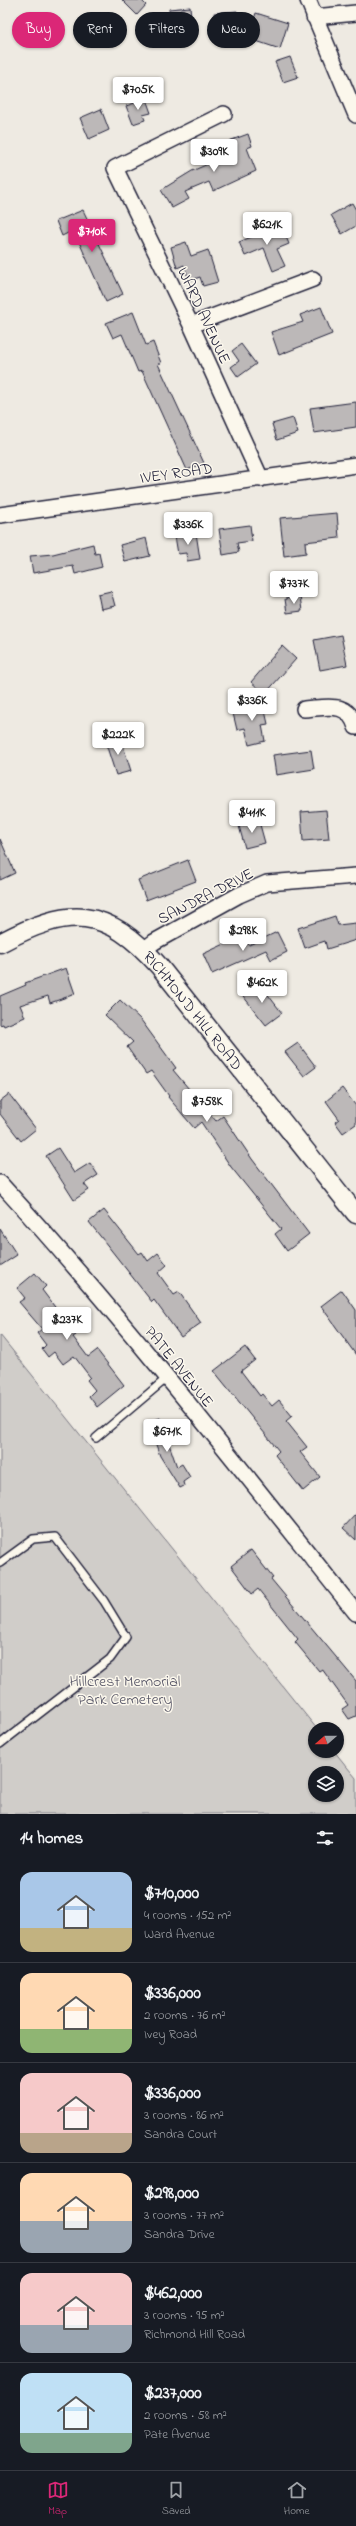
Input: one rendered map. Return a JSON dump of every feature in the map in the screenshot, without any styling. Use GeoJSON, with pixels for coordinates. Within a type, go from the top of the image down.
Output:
{"type":"FeatureCollection","features":[{"type":"Feature","properties":{"kind":"street"},"geometry":{"type":"LineString","coordinates":[[308,0],[356,115]]}},
{"type":"Feature","properties":{"kind":"street"},"geometry":{"type":"LineString","coordinates":[[314,17],[356,12]]}},
{"type":"Feature","properties":{"kind":"street","name":"WARD AVENUE"},"geometry":{"type":"LineString","coordinates":[[224,114],[115,168],[191,325],[261,479]]}},
{"type":"Feature","properties":{"kind":"street"},"geometry":{"type":"LineString","coordinates":[[191,325],[313,279]]}},
{"type":"Feature","properties":{"kind":"street","name":"IVEY ROAD"},"geometry":{"type":"LineString","coordinates":[[0,515],[356,465]]}},
{"type":"Feature","properties":{"kind":"street"},"geometry":{"type":"LineString","coordinates":[[304,709],[333,707],[344,709],[349,713],[356,727]]}},
{"type":"Feature","properties":{"kind":"street","name":"SANDRA DRIVE"},"geometry":{"type":"LineString","coordinates":[[145,949],[154,942],[256,887],[284,880],[356,876]]}},
{"type":"Feature","properties":{"kind":"street","name":"RICHMOND HILL ROAD"},"geometry":{"type":"LineString","coordinates":[[0,943],[54,921],[69,917],[82,917],[102,920],[114,926],[145,949],[356,1214]]}},
{"type":"Feature","properties":{"kind":"street","name":"PATE AVENUE"},"geometry":{"type":"LineString","coordinates":[[0,1184],[48,1236],[168,1378],[356,1613]]}},
{"type":"Feature","properties":{"kind":"lane"},"geometry":{"type":"LineString","coordinates":[[96,1438],[168,1378]]}},
{"type":"Feature","properties":{"kind":"lane"},"geometry":{"type":"LineString","coordinates":[[0,1563],[33,1539],[55,1537],[104,1601],[126,1637],[110,1659],[0,1744]]}},
{"type":"Feature","properties":{"kind":"green space","name":"Hillcrest Memorial Park Cemetery"},"geometry":{"type":"Polygon","coordinates":[[[0,1335],[311,1722],[308,1722],[308,1758],[340,1758],[356,1778],[356,1814],[0,1814],[0,1335]]]}},
{"type":"Feature","properties":{"kind":"building"},"geometry":{"type":"Polygon","coordinates":[[[122,0],[141,0],[146,5],[140,12],[135,13],[122,0]]]}},
{"type":"Feature","properties":{"kind":"building"},"geometry":{"type":"Polygon","coordinates":[[[190,7],[191,12],[169,12],[169,9],[190,7]]]}},
{"type":"Feature","properties":{"kind":"building"},"geometry":{"type":"Polygon","coordinates":[[[260,14],[288,23],[280,49],[260,42],[260,14]]]}},
{"type":"Feature","properties":{"kind":"building"},"geometry":{"type":"Polygon","coordinates":[[[290,57],[298,77],[283,82],[275,62],[290,57]]]}},
{"type":"Feature","properties":{"kind":"building"},"geometry":{"type":"Polygon","coordinates":[[[146,99],[151,113],[143,115],[145,120],[133,124],[126,106],[146,99]]]}},
{"type":"Feature","properties":{"kind":"building"},"geometry":{"type":"Polygon","coordinates":[[[101,109],[109,130],[89,139],[80,118],[101,109]]]}},
{"type":"Feature","properties":{"kind":"building"},"geometry":{"type":"Polygon","coordinates":[[[248,134],[252,146],[247,148],[256,171],[213,191],[209,182],[185,192],[189,199],[172,208],[161,190],[192,171],[233,153],[229,141],[248,134]]]}},
{"type":"Feature","properties":{"kind":"building"},"geometry":{"type":"Polygon","coordinates":[[[352,203],[356,210],[356,226],[342,234],[331,215],[352,203]]]}},
{"type":"Feature","properties":{"kind":"building"},"geometry":{"type":"Polygon","coordinates":[[[83,210],[123,294],[106,302],[75,233],[73,234],[72,231],[62,236],[56,221],[83,210]]]}},
{"type":"Feature","properties":{"kind":"building"},"geometry":{"type":"Polygon","coordinates":[[[281,225],[289,244],[277,249],[285,266],[273,271],[264,248],[245,256],[239,242],[281,225]]]}},
{"type":"Feature","properties":{"kind":"building"},"geometry":{"type":"Polygon","coordinates":[[[186,242],[191,256],[208,250],[218,282],[203,286],[200,277],[189,281],[184,265],[177,268],[171,247],[186,242]]]}},
{"type":"Feature","properties":{"kind":"building"},"geometry":{"type":"Polygon","coordinates":[[[321,307],[332,334],[279,355],[271,332],[303,322],[300,315],[321,307]]]}},
{"type":"Feature","properties":{"kind":"building"},"geometry":{"type":"Polygon","coordinates":[[[133,312],[146,345],[153,342],[161,363],[158,364],[204,463],[187,470],[142,371],[138,372],[122,334],[113,338],[106,323],[133,312]]]}},
{"type":"Feature","properties":{"kind":"building"},"geometry":{"type":"Polygon","coordinates":[[[241,344],[256,364],[238,377],[231,367],[239,361],[232,351],[241,344]]]}},
{"type":"Feature","properties":{"kind":"building"},"geometry":{"type":"Polygon","coordinates":[[[356,402],[356,427],[314,433],[310,408],[356,402]]]}},
{"type":"Feature","properties":{"kind":"building"},"geometry":{"type":"Polygon","coordinates":[[[293,418],[298,433],[277,440],[272,424],[293,418]]]}},
{"type":"Feature","properties":{"kind":"building"},"geometry":{"type":"Polygon","coordinates":[[[337,513],[339,538],[305,542],[306,553],[284,556],[280,518],[337,513]]]}},
{"type":"Feature","properties":{"kind":"building"},"geometry":{"type":"Polygon","coordinates":[[[250,525],[252,541],[237,543],[239,552],[223,555],[219,529],[250,525]]]}},
{"type":"Feature","properties":{"kind":"building"},"geometry":{"type":"Polygon","coordinates":[[[196,533],[200,559],[187,561],[186,553],[178,554],[175,536],[196,533]]]}},
{"type":"Feature","properties":{"kind":"building"},"geometry":{"type":"Polygon","coordinates":[[[146,538],[150,556],[125,562],[120,545],[146,538]]]}},
{"type":"Feature","properties":{"kind":"building"},"geometry":{"type":"Polygon","coordinates":[[[93,544],[95,554],[99,553],[102,567],[75,574],[73,566],[33,573],[30,556],[53,554],[93,544]]]}},
{"type":"Feature","properties":{"kind":"building"},"geometry":{"type":"Polygon","coordinates":[[[111,591],[115,606],[101,609],[98,594],[111,591]]]}},
{"type":"Feature","properties":{"kind":"building"},"geometry":{"type":"Polygon","coordinates":[[[300,596],[302,611],[287,613],[285,599],[300,596]]]}},
{"type":"Feature","properties":{"kind":"building"},"geometry":{"type":"Polygon","coordinates":[[[341,635],[347,665],[320,670],[314,640],[341,635]]]}},
{"type":"Feature","properties":{"kind":"building"},"geometry":{"type":"Polygon","coordinates":[[[282,646],[296,659],[265,694],[251,682],[282,646]]]}},
{"type":"Feature","properties":{"kind":"building"},"geometry":{"type":"Polygon","coordinates":[[[263,702],[268,724],[262,725],[265,741],[249,745],[245,728],[237,730],[232,709],[263,702]]]}},
{"type":"Feature","properties":{"kind":"building"},"geometry":{"type":"Polygon","coordinates":[[[120,736],[131,771],[116,775],[105,741],[120,736]]]}},
{"type":"Feature","properties":{"kind":"building"},"geometry":{"type":"Polygon","coordinates":[[[311,750],[314,769],[276,775],[273,755],[311,750]]]}},
{"type":"Feature","properties":{"kind":"building"},"geometry":{"type":"Polygon","coordinates":[[[326,810],[329,839],[303,841],[301,812],[326,810]]]}},
{"type":"Feature","properties":{"kind":"building"},"geometry":{"type":"Polygon","coordinates":[[[259,821],[265,843],[245,848],[239,826],[259,821]]]}},
{"type":"Feature","properties":{"kind":"building"},"geometry":{"type":"Polygon","coordinates":[[[0,839],[15,873],[0,880],[0,839]]]}},
{"type":"Feature","properties":{"kind":"building"},"geometry":{"type":"Polygon","coordinates":[[[188,860],[196,881],[146,900],[138,880],[188,860]]]}},
{"type":"Feature","properties":{"kind":"building"},"geometry":{"type":"Polygon","coordinates":[[[335,916],[338,925],[356,923],[356,940],[327,949],[325,941],[305,948],[298,928],[335,916]]]}},
{"type":"Feature","properties":{"kind":"building"},"geometry":{"type":"Polygon","coordinates":[[[277,932],[287,952],[271,960],[266,950],[212,974],[203,954],[244,935],[249,945],[277,932]]]}},
{"type":"Feature","properties":{"kind":"building"},"geometry":{"type":"Polygon","coordinates":[[[66,968],[75,994],[50,1003],[48,996],[20,1005],[25,1017],[4,1026],[3,1024],[0,1025],[0,996],[26,985],[25,983],[66,968]]]}},
{"type":"Feature","properties":{"kind":"building"},"geometry":{"type":"Polygon","coordinates":[[[259,983],[282,1013],[266,1025],[243,996],[259,983]]]}},
{"type":"Feature","properties":{"kind":"building"},"geometry":{"type":"Polygon","coordinates":[[[120,1000],[141,1020],[176,1068],[173,1070],[216,1121],[223,1116],[252,1159],[309,1234],[287,1251],[275,1234],[281,1229],[231,1167],[201,1122],[194,1128],[168,1097],[169,1096],[151,1071],[146,1074],[127,1047],[133,1042],[105,1015],[120,1000]]]}},
{"type":"Feature","properties":{"kind":"building"},"geometry":{"type":"Polygon","coordinates":[[[298,1043],[316,1067],[304,1076],[285,1052],[298,1043]]]}},
{"type":"Feature","properties":{"kind":"building"},"geometry":{"type":"Polygon","coordinates":[[[342,1088],[356,1106],[356,1124],[343,1133],[335,1122],[339,1119],[326,1101],[342,1088]]]}},
{"type":"Feature","properties":{"kind":"building"},"geometry":{"type":"Polygon","coordinates":[[[9,1094],[36,1129],[21,1141],[0,1114],[0,1101],[9,1094]]]}},
{"type":"Feature","properties":{"kind":"building"},"geometry":{"type":"Polygon","coordinates":[[[58,1148],[74,1173],[90,1163],[98,1175],[84,1184],[89,1190],[74,1200],[46,1156],[58,1148]]]}},
{"type":"Feature","properties":{"kind":"building"},"geometry":{"type":"Polygon","coordinates":[[[104,1210],[139,1254],[142,1252],[148,1261],[158,1253],[167,1265],[158,1273],[174,1295],[179,1292],[201,1323],[181,1337],[154,1300],[152,1302],[89,1222],[104,1210]]]}},
{"type":"Feature","properties":{"kind":"building"},"geometry":{"type":"Polygon","coordinates":[[[0,1229],[17,1255],[0,1266],[0,1229]]]}},
{"type":"Feature","properties":{"kind":"building"},"geometry":{"type":"Polygon","coordinates":[[[35,1273],[46,1286],[42,1290],[76,1335],[73,1337],[88,1357],[97,1350],[124,1385],[97,1407],[89,1396],[95,1390],[87,1380],[90,1377],[74,1356],[63,1364],[54,1352],[48,1357],[42,1349],[46,1345],[37,1333],[42,1329],[19,1302],[25,1298],[17,1288],[35,1273]]]}},
{"type":"Feature","properties":{"kind":"building"},"geometry":{"type":"Polygon","coordinates":[[[342,1290],[356,1310],[356,1355],[321,1306],[342,1290]]]}},
{"type":"Feature","properties":{"kind":"building"},"geometry":{"type":"Polygon","coordinates":[[[245,1347],[255,1360],[241,1371],[260,1396],[262,1394],[272,1406],[279,1400],[292,1416],[286,1421],[307,1447],[300,1452],[320,1477],[303,1491],[275,1455],[279,1451],[214,1371],[245,1347]]]}},
{"type":"Feature","properties":{"kind":"building"},"geometry":{"type":"Polygon","coordinates":[[[160,1418],[177,1467],[182,1464],[190,1477],[183,1482],[184,1486],[180,1488],[160,1456],[148,1422],[160,1418]]]}},
{"type":"Feature","properties":{"kind":"building"},"geometry":{"type":"Polygon","coordinates":[[[356,1514],[356,1540],[343,1528],[356,1514]]]}},
{"type":"Feature","properties":{"kind":"building"},"geometry":{"type":"Polygon","coordinates":[[[251,1550],[273,1578],[271,1579],[356,1681],[356,1716],[349,1719],[342,1709],[348,1705],[322,1669],[319,1671],[295,1642],[298,1639],[258,1589],[252,1594],[231,1566],[251,1550]]]}}]}
